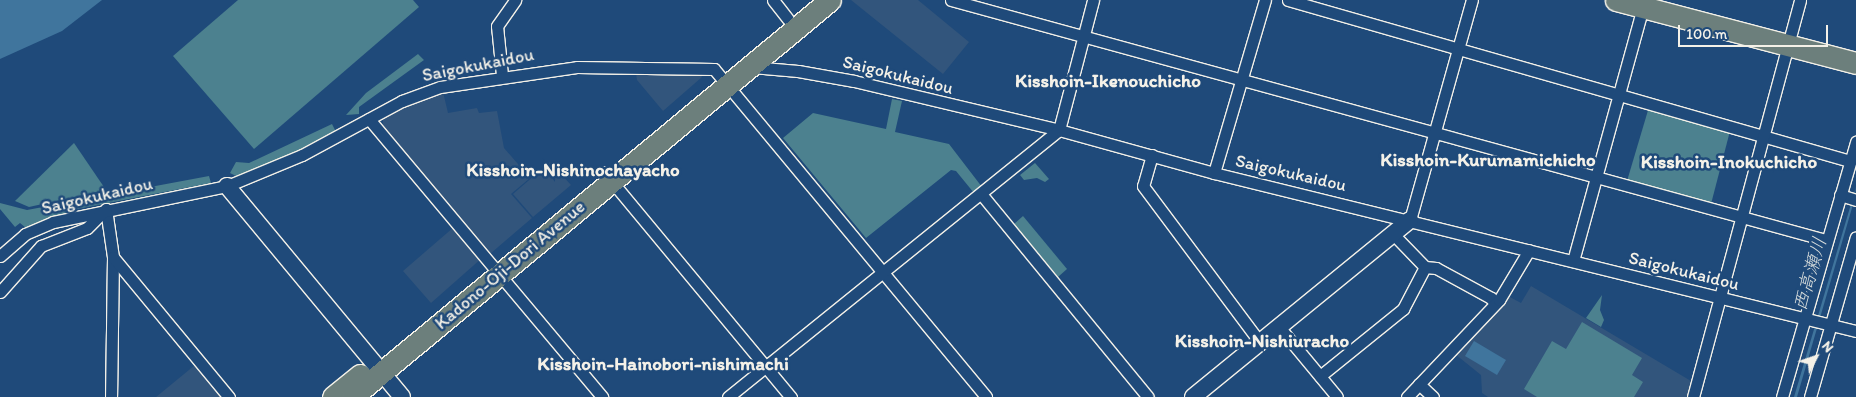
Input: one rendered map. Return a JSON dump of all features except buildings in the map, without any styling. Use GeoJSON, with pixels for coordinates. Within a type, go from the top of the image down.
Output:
{"type":"FeatureCollection","features":[{"type":"Feature","properties":{"kind":"highway","name":"Kadono-Oji-Dori Avenue"},"geometry":{"type":"LineString","coordinates":[[333,397],[378,367],[496,270],[725,79],[788,18],[810,0]]}},
{"type":"Feature","properties":{"kind":"highway","name":"Kadono-Oji-Dori Avenue"},"geometry":{"type":"LineString","coordinates":[[725,79],[748,68],[830,0]]}},
{"type":"Feature","properties":{"kind":"highway"},"geometry":{"type":"LineString","coordinates":[[1616,0],[1649,2],[1789,40],[1856,64]]}},
{"type":"Feature","properties":{"kind":"highway"},"geometry":{"type":"LineString","coordinates":[[1789,40],[1856,52]]}},
{"type":"Feature","properties":{"kind":"highway","name":"Kadono-Oji-Dori Avenue"},"geometry":{"type":"LineString","coordinates":[[352,397],[378,367]]}},
{"type":"Feature","properties":{"kind":"street"},"geometry":{"type":"LineString","coordinates":[[502,75],[497,26],[515,0]]}},
{"type":"Feature","properties":{"kind":"street"},"geometry":{"type":"LineString","coordinates":[[773,0],[788,18]]}},
{"type":"Feature","properties":{"kind":"street"},"geometry":{"type":"LineString","coordinates":[[952,0],[1826,240]]}},
{"type":"Feature","properties":{"kind":"street"},"geometry":{"type":"LineString","coordinates":[[728,397],[885,274],[1060,130],[1093,0]]}},
{"type":"Feature","properties":{"kind":"street"},"geometry":{"type":"LineString","coordinates":[[1214,173],[1265,0]]}},
{"type":"Feature","properties":{"kind":"street"},"geometry":{"type":"LineString","coordinates":[[1288,0],[1850,161]]}},
{"type":"Feature","properties":{"kind":"street"},"geometry":{"type":"LineString","coordinates":[[1194,397],[1410,220],[1472,0]]}},
{"type":"Feature","properties":{"kind":"street"},"geometry":{"type":"LineString","coordinates":[[1693,397],[1765,136],[1800,0]]}},
{"type":"Feature","properties":{"kind":"street"},"geometry":{"type":"LineString","coordinates":[[1573,261],[1620,94],[1649,2]]}},
{"type":"Feature","properties":{"kind":"street","name":"Saigokukaidou"},"geometry":{"type":"LineString","coordinates":[[0,256],[32,230],[106,209],[227,186],[302,155],[423,92],[502,75],[577,67],[705,68],[714,69],[725,79]]}},
{"type":"Feature","properties":{"kind":"street","name":"Saigokukaidou"},"geometry":{"type":"LineString","coordinates":[[748,68],[798,71],[854,82],[1060,130],[1214,173],[1830,325]]}},
{"type":"Feature","properties":{"kind":"street"},"geometry":{"type":"LineString","coordinates":[[725,79],[986,397]]}},
{"type":"Feature","properties":{"kind":"street"},"geometry":{"type":"LineString","coordinates":[[369,120],[602,397]]}},
{"type":"Feature","properties":{"kind":"street"},"geometry":{"type":"LineString","coordinates":[[1782,397],[1856,142]]}},
{"type":"Feature","properties":{"kind":"street"},"geometry":{"type":"LineString","coordinates":[[1152,155],[1143,186],[1261,344]]}},
{"type":"Feature","properties":{"kind":"street"},"geometry":{"type":"LineString","coordinates":[[608,176],[791,397]]}},
{"type":"Feature","properties":{"kind":"street"},"geometry":{"type":"LineString","coordinates":[[227,186],[402,397]]}},
{"type":"Feature","properties":{"kind":"street"},"geometry":{"type":"LineString","coordinates":[[982,195],[1148,397]]}},
{"type":"Feature","properties":{"kind":"street"},"geometry":{"type":"LineString","coordinates":[[1840,195],[1856,200]]}},
{"type":"Feature","properties":{"kind":"street"},"geometry":{"type":"LineString","coordinates":[[106,209],[113,257],[111,397]]}},
{"type":"Feature","properties":{"kind":"street"},"geometry":{"type":"LineString","coordinates":[[0,292],[41,246],[87,228],[106,209]]}},
{"type":"Feature","properties":{"kind":"street"},"geometry":{"type":"LineString","coordinates":[[1394,235],[1425,268],[1436,268],[1491,298],[1494,304]]}},
{"type":"Feature","properties":{"kind":"street"},"geometry":{"type":"LineString","coordinates":[[1810,397],[1856,237]]}},
{"type":"Feature","properties":{"kind":"street"},"geometry":{"type":"LineString","coordinates":[[1407,397],[1494,304],[1529,250]]}},
{"type":"Feature","properties":{"kind":"street"},"geometry":{"type":"LineString","coordinates":[[113,257],[229,397]]}},
{"type":"Feature","properties":{"kind":"street"},"geometry":{"type":"LineString","coordinates":[[1320,376],[1403,309],[1425,268]]}},
{"type":"Feature","properties":{"kind":"street"},"geometry":{"type":"LineString","coordinates":[[1830,325],[1856,331]]}},
{"type":"Feature","properties":{"kind":"street"},"geometry":{"type":"LineString","coordinates":[[1280,328],[1337,397]]}},
{"type":"Feature","properties":{"kind":"street"},"geometry":{"type":"LineString","coordinates":[[1419,384],[1433,397]]}},
{"type":"Feature","properties":{"kind":"shaded area"},"geometry":{"type":"Polygon","coordinates":[[[0,0],[102,0],[62,31],[0,59],[0,0]]]}},
{"type":"Feature","properties":{"kind":"shaded area"},"geometry":{"type":"Polygon","coordinates":[[[851,0],[918,0],[969,42],[943,74],[851,0]]]}},
{"type":"Feature","properties":{"kind":"shaded area"},"geometry":{"type":"Polygon","coordinates":[[[636,73],[700,73],[702,77],[663,111],[637,80],[636,73]]]}},
{"type":"Feature","properties":{"kind":"shaded area"},"geometry":{"type":"Polygon","coordinates":[[[443,92],[448,113],[477,108],[479,113],[497,111],[504,148],[530,178],[511,194],[532,218],[490,254],[383,128],[383,120],[408,104],[443,92]]]}},
{"type":"Feature","properties":{"kind":"shaded area"},"geometry":{"type":"Polygon","coordinates":[[[550,162],[571,185],[533,217],[513,194],[550,162]]]}},
{"type":"Feature","properties":{"kind":"shaded area"},"geometry":{"type":"Polygon","coordinates":[[[1856,187],[1854,201],[1797,397],[1794,397],[1856,187]]]}},
{"type":"Feature","properties":{"kind":"shaded area"},"geometry":{"type":"Polygon","coordinates":[[[454,227],[482,258],[431,303],[403,271],[454,227]]]}},
{"type":"Feature","properties":{"kind":"shaded area"},"geometry":{"type":"Polygon","coordinates":[[[1531,286],[1691,381],[1687,397],[1488,397],[1482,393],[1481,375],[1455,354],[1508,296],[1521,303],[1531,286]]]}},
{"type":"Feature","properties":{"kind":"shaded area"},"geometry":{"type":"Polygon","coordinates":[[[1474,341],[1506,360],[1497,375],[1465,356],[1474,341]]]}},
{"type":"Feature","properties":{"kind":"shaded area"},"geometry":{"type":"Polygon","coordinates":[[[195,365],[221,397],[156,397],[195,365]]]}},
{"type":"Feature","properties":{"kind":"green space"},"geometry":{"type":"Polygon","coordinates":[[[238,0],[413,0],[419,7],[254,149],[173,56],[238,0]]]}},
{"type":"Feature","properties":{"kind":"green space"},"geometry":{"type":"Polygon","coordinates":[[[418,54],[424,60],[359,107],[359,114],[346,115],[366,93],[418,54]]]}},
{"type":"Feature","properties":{"kind":"green space"},"geometry":{"type":"Polygon","coordinates":[[[892,99],[902,101],[895,132],[949,144],[982,187],[974,193],[956,171],[951,170],[866,238],[783,138],[813,113],[886,129],[892,99]]]}},
{"type":"Feature","properties":{"kind":"green space"},"geometry":{"type":"Polygon","coordinates":[[[1649,107],[1730,131],[1711,204],[1627,181],[1649,107]]]}},
{"type":"Feature","properties":{"kind":"green space"},"geometry":{"type":"Polygon","coordinates":[[[332,124],[336,132],[305,149],[236,176],[230,173],[236,162],[249,163],[332,124]]]}},
{"type":"Feature","properties":{"kind":"green space"},"geometry":{"type":"Polygon","coordinates":[[[74,143],[106,190],[29,207],[15,201],[74,143]]]}},
{"type":"Feature","properties":{"kind":"green space"},"geometry":{"type":"Polygon","coordinates":[[[1035,163],[1049,179],[1045,182],[1037,178],[1024,180],[1020,175],[1035,163]]]}},
{"type":"Feature","properties":{"kind":"green space"},"geometry":{"type":"Polygon","coordinates":[[[209,176],[211,183],[72,210],[26,228],[20,223],[15,227],[0,209],[0,203],[27,210],[209,176]]]}},
{"type":"Feature","properties":{"kind":"green space"},"geometry":{"type":"Polygon","coordinates":[[[1023,216],[1067,269],[1058,277],[1014,224],[1023,216]]]}},
{"type":"Feature","properties":{"kind":"green space"},"geometry":{"type":"Polygon","coordinates":[[[1602,295],[1600,310],[1604,320],[1601,327],[1586,318],[1602,295]]]}},
{"type":"Feature","properties":{"kind":"green space"},"geometry":{"type":"Polygon","coordinates":[[[1582,322],[1642,358],[1632,375],[1643,382],[1634,397],[1537,397],[1524,389],[1552,341],[1566,349],[1582,322]]]}},
{"type":"Feature","properties":{"kind":"district","name":"Kisshoin-Ikenouchicho"},"geometry":{"type":"Point","coordinates":[1108,81]}},
{"type":"Feature","properties":{"kind":"district","name":"Kisshoin-Kurumamichicho"},"geometry":{"type":"Point","coordinates":[1488,160]}},
{"type":"Feature","properties":{"kind":"district","name":"Kisshoin-Inokuchicho"},"geometry":{"type":"Point","coordinates":[1729,162]}},
{"type":"Feature","properties":{"kind":"district","name":"Kisshoin-Nishinochayacho"},"geometry":{"type":"Point","coordinates":[573,170]}},
{"type":"Feature","properties":{"kind":"district","name":"Kisshoin-Nishiuracho"},"geometry":{"type":"Point","coordinates":[1262,341]}},
{"type":"Feature","properties":{"kind":"district","name":"Kisshoin-Hainobori-nishimachi"},"geometry":{"type":"Point","coordinates":[663,364]}},
{"type":"Feature","properties":{"kind":"water label","name":"西高瀬川"},"geometry":{"type":"Point","coordinates":[1810,274]}}]}
